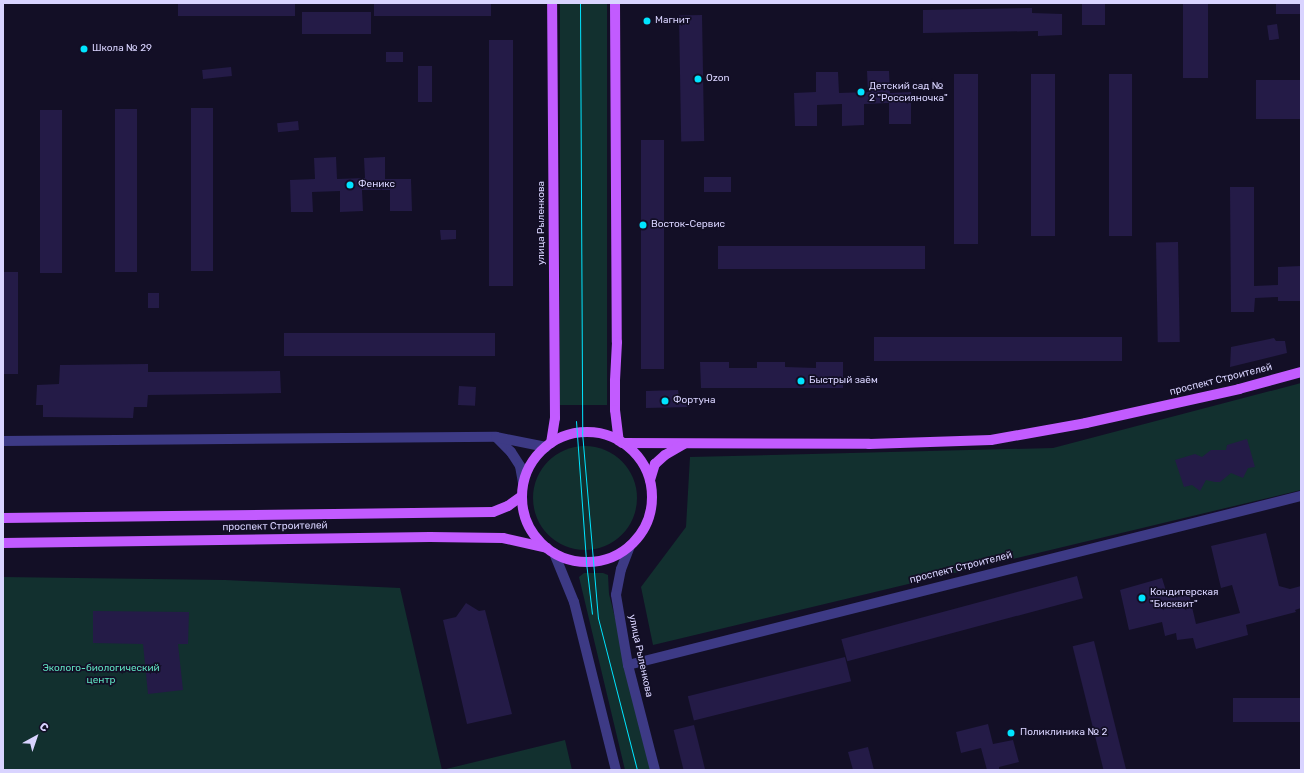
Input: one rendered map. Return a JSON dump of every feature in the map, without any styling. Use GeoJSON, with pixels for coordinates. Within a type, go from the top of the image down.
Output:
{"type":"FeatureCollection","features":[{"type":"Feature","properties":{"kind":"main road","name":"улица Рыленкова"},"geometry":{"type":"LineString","coordinates":[[548,445],[555,418],[552,3]]}},
{"type":"Feature","properties":{"kind":"main road"},"geometry":{"type":"LineString","coordinates":[[615,3],[617,342],[615,410],[621,442]]}},
{"type":"Feature","properties":{"kind":"main road","name":"проспект Строителей"},"geometry":{"type":"LineString","coordinates":[[621,442],[684,444],[870,444],[991,440],[1101,420],[1239,390],[1301,372]]}},
{"type":"Feature","properties":{"kind":"main road"},"geometry":{"type":"LineString","coordinates":[[582,432],[601,434],[621,442],[634,453],[644,466],[650,480],[652,498],[649,516],[642,533],[630,546],[613,557],[593,562],[569,560],[550,551],[533,534],[524,516],[522,496],[523,483],[532,463],[548,445],[563,437],[582,432]]}},
{"type":"Feature","properties":{"kind":"main road"},"geometry":{"type":"LineString","coordinates":[[650,480],[656,464],[665,454],[684,444]]}},
{"type":"Feature","properties":{"kind":"main road","name":"проспект Строителей"},"geometry":{"type":"LineString","coordinates":[[3,518],[493,512],[508,506],[522,496]]}},
{"type":"Feature","properties":{"kind":"main road","name":"проспект Строителей"},"geometry":{"type":"LineString","coordinates":[[3,543],[430,537],[503,538],[550,551]]}},
{"type":"Feature","properties":{"kind":"street"},"geometry":{"type":"LineString","coordinates":[[3,441],[496,437],[548,445]]}},
{"type":"Feature","properties":{"kind":"street"},"geometry":{"type":"LineString","coordinates":[[496,437],[511,452],[520,466],[523,483]]}},
{"type":"Feature","properties":{"kind":"street","name":"проспект Строителей"},"geometry":{"type":"LineString","coordinates":[[628,665],[1301,496]]}},
{"type":"Feature","properties":{"kind":"street","name":"улица Рыленкова"},"geometry":{"type":"LineString","coordinates":[[630,546],[621,569],[616,595],[628,665],[655,770]]}},
{"type":"Feature","properties":{"kind":"street"},"geometry":{"type":"LineString","coordinates":[[550,551],[574,602],[616,770]]}},
{"type":"Feature","properties":{"kind":"green space"},"geometry":{"type":"Polygon","coordinates":[[[560,3],[607,3],[607,405],[560,405],[560,3]]]}},
{"type":"Feature","properties":{"kind":"green space"},"geometry":{"type":"Polygon","coordinates":[[[1301,383],[1301,490],[653,645],[641,587],[686,527],[690,457],[1053,448],[1301,383]]]}},
{"type":"Feature","properties":{"kind":"green space"},"geometry":{"type":"Polygon","coordinates":[[[585,446],[605,450],[622,461],[633,478],[637,498],[633,518],[622,535],[605,546],[585,550],[565,546],[548,535],[537,518],[533,498],[537,478],[548,461],[565,450],[585,446]]]}},
{"type":"Feature","properties":{"kind":"green space"},"geometry":{"type":"Polygon","coordinates":[[[584,573],[603,573],[608,575],[609,594],[654,770],[625,770],[579,577],[584,573]]]}},
{"type":"Feature","properties":{"kind":"green space","name":"Эколого-биологический центр"},"geometry":{"type":"Polygon","coordinates":[[[3,577],[225,580],[400,588],[442,770],[3,770],[3,577]]]}},
{"type":"Feature","properties":{"kind":"green space"},"geometry":{"type":"Polygon","coordinates":[[[565,740],[572,770],[442,770],[565,740]]]}},
{"type":"Feature","properties":{"kind":"building"},"geometry":{"type":"Polygon","coordinates":[[[178,3],[295,3],[295,16],[178,16],[178,3]]]}},
{"type":"Feature","properties":{"kind":"building"},"geometry":{"type":"Polygon","coordinates":[[[374,3],[491,3],[491,16],[374,16],[374,3]]]}},
{"type":"Feature","properties":{"kind":"building"},"geometry":{"type":"Polygon","coordinates":[[[1082,3],[1105,3],[1105,25],[1082,25],[1082,3]]]}},
{"type":"Feature","properties":{"kind":"building"},"geometry":{"type":"Polygon","coordinates":[[[1183,3],[1208,3],[1208,78],[1183,78],[1183,3]]]}},
{"type":"Feature","properties":{"kind":"building"},"geometry":{"type":"Polygon","coordinates":[[[1276,3],[1301,3],[1301,14],[1276,14],[1276,3]]]}},
{"type":"Feature","properties":{"kind":"building"},"geometry":{"type":"Polygon","coordinates":[[[1032,8],[1032,13],[1062,14],[1062,35],[1038,36],[1038,31],[923,33],[923,10],[1032,8]]]}},
{"type":"Feature","properties":{"kind":"building"},"geometry":{"type":"Polygon","coordinates":[[[302,12],[371,12],[371,34],[302,34],[302,12]]]}},
{"type":"Feature","properties":{"kind":"building"},"geometry":{"type":"Polygon","coordinates":[[[679,15],[702,15],[704,141],[681,141],[679,15]]]}},
{"type":"Feature","properties":{"kind":"building"},"geometry":{"type":"Polygon","coordinates":[[[1277,24],[1279,39],[1269,40],[1267,25],[1277,24]]]}},
{"type":"Feature","properties":{"kind":"building"},"geometry":{"type":"Polygon","coordinates":[[[489,40],[513,40],[513,286],[489,286],[489,40]]]}},
{"type":"Feature","properties":{"kind":"building"},"geometry":{"type":"Polygon","coordinates":[[[386,52],[403,52],[403,62],[386,62],[386,52]]]}},
{"type":"Feature","properties":{"kind":"building"},"geometry":{"type":"Polygon","coordinates":[[[418,66],[432,66],[432,102],[418,102],[418,66]]]}},
{"type":"Feature","properties":{"kind":"building"},"geometry":{"type":"Polygon","coordinates":[[[231,67],[232,76],[203,79],[202,70],[231,67]]]}},
{"type":"Feature","properties":{"kind":"building"},"geometry":{"type":"Polygon","coordinates":[[[867,71],[889,71],[890,93],[911,92],[911,124],[889,124],[889,103],[864,104],[864,125],[842,126],[842,104],[817,105],[817,126],[795,126],[794,93],[816,92],[816,72],[838,72],[839,93],[868,92],[867,71]]]}},
{"type":"Feature","properties":{"kind":"building"},"geometry":{"type":"Polygon","coordinates":[[[954,74],[978,74],[978,244],[954,244],[954,74]]]}},
{"type":"Feature","properties":{"kind":"building"},"geometry":{"type":"Polygon","coordinates":[[[1031,74],[1055,74],[1055,236],[1031,236],[1031,74]]]}},
{"type":"Feature","properties":{"kind":"building"},"geometry":{"type":"Polygon","coordinates":[[[1109,74],[1132,74],[1132,236],[1109,236],[1109,74]]]}},
{"type":"Feature","properties":{"kind":"building"},"geometry":{"type":"Polygon","coordinates":[[[1256,80],[1301,80],[1301,119],[1256,119],[1256,80]]]}},
{"type":"Feature","properties":{"kind":"building"},"geometry":{"type":"Polygon","coordinates":[[[191,108],[213,108],[213,271],[191,271],[191,108]]]}},
{"type":"Feature","properties":{"kind":"building"},"geometry":{"type":"Polygon","coordinates":[[[115,109],[137,109],[137,272],[115,272],[115,109]]]}},
{"type":"Feature","properties":{"kind":"building"},"geometry":{"type":"Polygon","coordinates":[[[40,110],[62,110],[62,273],[40,273],[40,110]]]}},
{"type":"Feature","properties":{"kind":"building"},"geometry":{"type":"Polygon","coordinates":[[[298,121],[299,130],[278,132],[277,123],[298,121]]]}},
{"type":"Feature","properties":{"kind":"building"},"geometry":{"type":"Polygon","coordinates":[[[641,140],[664,140],[664,369],[641,369],[641,140]]]}},
{"type":"Feature","properties":{"kind":"building","name":"Феникс"},"geometry":{"type":"Polygon","coordinates":[[[336,157],[337,179],[365,178],[364,158],[385,157],[385,179],[411,179],[412,211],[390,211],[390,190],[362,190],[363,211],[340,212],[340,191],[312,192],[313,212],[291,212],[290,180],[315,179],[314,158],[336,157]]]}},
{"type":"Feature","properties":{"kind":"building"},"geometry":{"type":"Polygon","coordinates":[[[704,177],[731,177],[731,192],[704,192],[704,177]]]}},
{"type":"Feature","properties":{"kind":"building"},"geometry":{"type":"Polygon","coordinates":[[[1230,187],[1254,187],[1254,286],[1278,285],[1278,267],[1301,266],[1301,301],[1278,301],[1278,297],[1255,298],[1254,312],[1231,312],[1230,187]]]}},
{"type":"Feature","properties":{"kind":"building"},"geometry":{"type":"Polygon","coordinates":[[[440,230],[456,230],[456,239],[441,240],[440,230]]]}},
{"type":"Feature","properties":{"kind":"building"},"geometry":{"type":"Polygon","coordinates":[[[1156,242],[1178,242],[1180,342],[1158,342],[1156,242]]]}},
{"type":"Feature","properties":{"kind":"building"},"geometry":{"type":"Polygon","coordinates":[[[718,246],[925,246],[925,269],[718,269],[718,246]]]}},
{"type":"Feature","properties":{"kind":"building"},"geometry":{"type":"Polygon","coordinates":[[[3,272],[18,272],[18,374],[3,374],[3,272]]]}},
{"type":"Feature","properties":{"kind":"building"},"geometry":{"type":"Polygon","coordinates":[[[148,293],[159,293],[159,308],[148,308],[148,293]]]}},
{"type":"Feature","properties":{"kind":"building"},"geometry":{"type":"Polygon","coordinates":[[[284,333],[495,333],[495,356],[284,356],[284,333]]]}},
{"type":"Feature","properties":{"kind":"building"},"geometry":{"type":"Polygon","coordinates":[[[874,337],[1122,337],[1122,361],[874,361],[874,337]]]}},
{"type":"Feature","properties":{"kind":"building"},"geometry":{"type":"Polygon","coordinates":[[[1274,338],[1276,341],[1285,341],[1287,353],[1230,367],[1231,347],[1274,338]]]}},
{"type":"Feature","properties":{"kind":"building"},"geometry":{"type":"Polygon","coordinates":[[[700,362],[729,362],[729,368],[757,368],[757,362],[785,362],[785,367],[816,368],[816,362],[843,362],[843,388],[701,388],[700,362]]]}},
{"type":"Feature","properties":{"kind":"building"},"geometry":{"type":"Polygon","coordinates":[[[148,364],[148,372],[280,371],[281,393],[148,395],[147,407],[134,407],[133,418],[43,417],[43,405],[36,405],[37,385],[59,384],[60,365],[148,364]]]}},
{"type":"Feature","properties":{"kind":"building"},"geometry":{"type":"Polygon","coordinates":[[[459,386],[476,387],[475,406],[458,405],[459,386]]]}},
{"type":"Feature","properties":{"kind":"building"},"geometry":{"type":"Polygon","coordinates":[[[678,390],[679,397],[689,397],[690,407],[646,408],[646,391],[678,390]]]}},
{"type":"Feature","properties":{"kind":"building"},"geometry":{"type":"Polygon","coordinates":[[[1247,439],[1255,467],[1248,468],[1243,478],[1231,473],[1220,482],[1206,480],[1200,491],[1192,485],[1184,487],[1175,460],[1195,454],[1202,457],[1211,450],[1226,450],[1227,445],[1247,439]]]}},
{"type":"Feature","properties":{"kind":"building"},"geometry":{"type":"Polygon","coordinates":[[[1266,533],[1279,586],[1290,589],[1301,586],[1301,608],[1295,610],[1296,612],[1246,625],[1248,635],[1196,649],[1193,638],[1177,640],[1176,633],[1165,636],[1162,622],[1129,630],[1120,590],[1162,578],[1167,594],[1188,590],[1196,624],[1240,613],[1232,585],[1221,588],[1211,546],[1266,533]]]}},
{"type":"Feature","properties":{"kind":"building"},"geometry":{"type":"Polygon","coordinates":[[[1077,576],[1083,598],[847,661],[841,639],[1077,576]]]}},
{"type":"Feature","properties":{"kind":"building"},"geometry":{"type":"Polygon","coordinates":[[[466,603],[479,611],[485,610],[512,714],[467,724],[443,620],[456,617],[466,603]]]}},
{"type":"Feature","properties":{"kind":"building"},"geometry":{"type":"Polygon","coordinates":[[[93,611],[189,612],[188,644],[178,644],[183,690],[148,694],[143,644],[93,643],[93,611]]]}},
{"type":"Feature","properties":{"kind":"building"},"geometry":{"type":"Polygon","coordinates":[[[1094,641],[1126,770],[1103,770],[1073,646],[1094,641]]]}},
{"type":"Feature","properties":{"kind":"building"},"geometry":{"type":"Polygon","coordinates":[[[845,657],[851,681],[694,720],[688,696],[845,657]]]}},
{"type":"Feature","properties":{"kind":"building"},"geometry":{"type":"Polygon","coordinates":[[[1233,698],[1301,698],[1301,722],[1233,722],[1233,698]]]}},
{"type":"Feature","properties":{"kind":"building","name":"Поликлиника № 2"},"geometry":{"type":"Polygon","coordinates":[[[988,724],[993,744],[1013,740],[1019,762],[999,767],[999,770],[987,770],[981,748],[961,753],[956,732],[988,724]]]}},
{"type":"Feature","properties":{"kind":"building"},"geometry":{"type":"Polygon","coordinates":[[[694,725],[705,770],[684,770],[674,730],[694,725]]]}},
{"type":"Feature","properties":{"kind":"building"},"geometry":{"type":"Polygon","coordinates":[[[868,747],[874,770],[853,770],[848,752],[868,747]]]}},
{"type":"Feature","properties":{"kind":"tram line"},"geometry":{"type":"LineString","coordinates":[[580,3],[582,432],[598,618],[637,770]]}},
{"type":"Feature","properties":{"kind":"tram line"},"geometry":{"type":"LineString","coordinates":[[576,421],[586,562],[592,614]]}},
{"type":"Feature","properties":{"kind":"place","name":"Магнит"},"geometry":{"type":"Point","coordinates":[647,21]}},
{"type":"Feature","properties":{"kind":"place","name":"Школа № 29"},"geometry":{"type":"Point","coordinates":[84,49]}},
{"type":"Feature","properties":{"kind":"place","name":"Ozon"},"geometry":{"type":"Point","coordinates":[698,79]}},
{"type":"Feature","properties":{"kind":"place","name":"Детский сад № 2 \"Россияночка\""},"geometry":{"type":"Point","coordinates":[861,92]}},
{"type":"Feature","properties":{"kind":"place","name":"Феникс"},"geometry":{"type":"Point","coordinates":[350,185]}},
{"type":"Feature","properties":{"kind":"place","name":"Восток-Сервис"},"geometry":{"type":"Point","coordinates":[643,225]}},
{"type":"Feature","properties":{"kind":"place","name":"Быстрый заём"},"geometry":{"type":"Point","coordinates":[801,381]}},
{"type":"Feature","properties":{"kind":"place","name":"Фортуна"},"geometry":{"type":"Point","coordinates":[665,401]}},
{"type":"Feature","properties":{"kind":"place","name":"Кондитерская \"Бисквит\""},"geometry":{"type":"Point","coordinates":[1142,598]}},
{"type":"Feature","properties":{"kind":"place","name":"Поликлиника № 2"},"geometry":{"type":"Point","coordinates":[1011,733]}}]}
